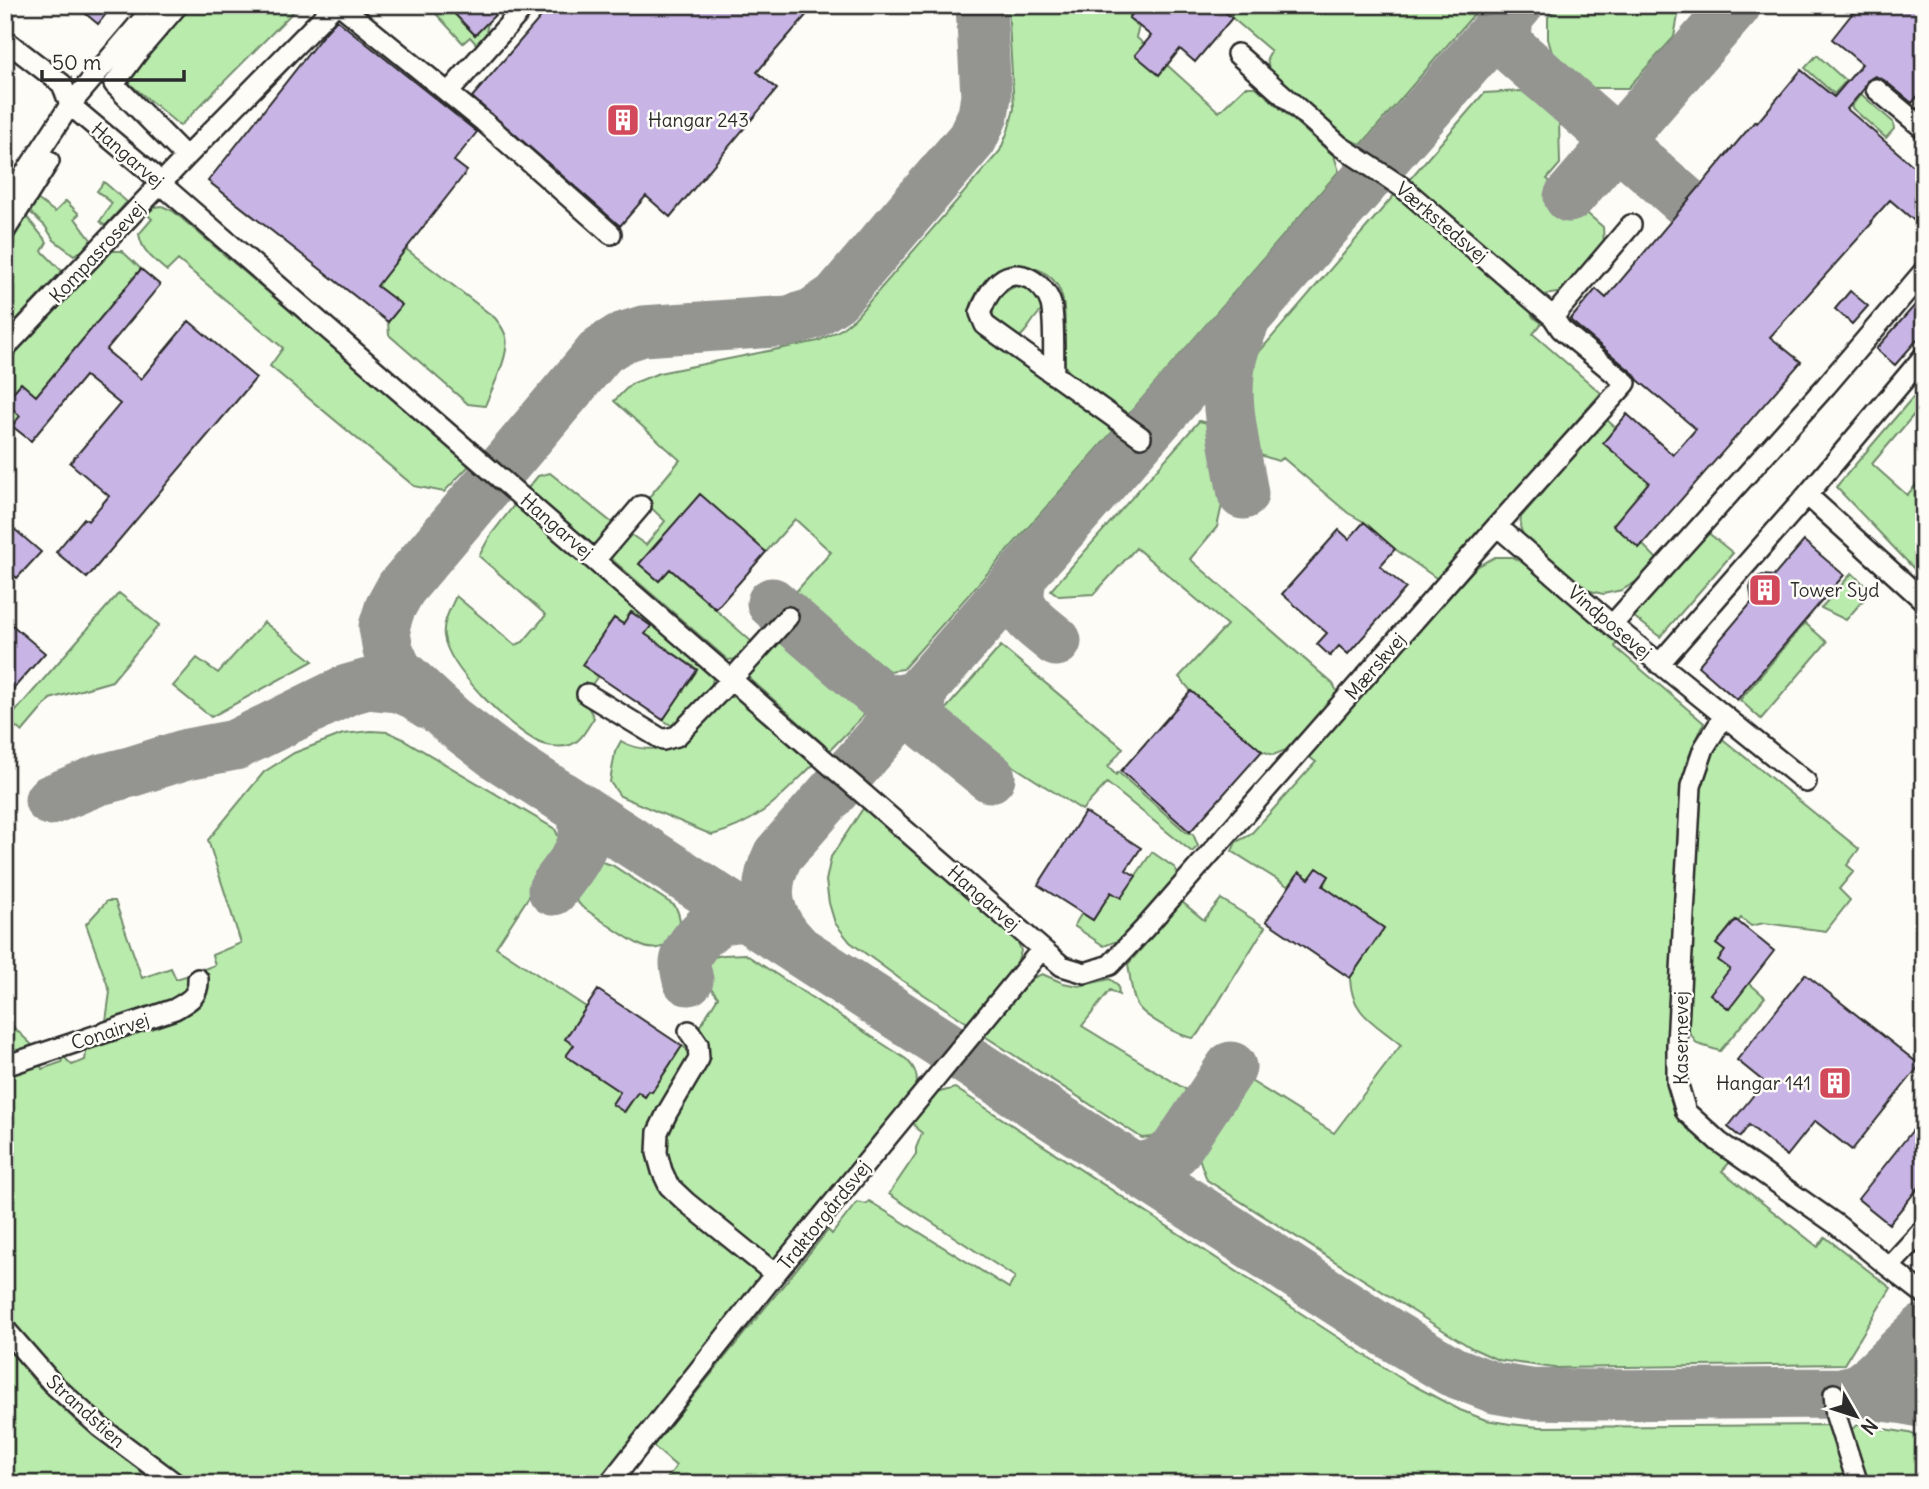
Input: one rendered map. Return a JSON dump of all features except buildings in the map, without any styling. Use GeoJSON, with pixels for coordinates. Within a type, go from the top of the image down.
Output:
{"type":"FeatureCollection","features":[{"type":"Feature","properties":{"kind":"street"},"geometry":{"type":"LineString","coordinates":[[5,204],[155,5]]}},
{"type":"Feature","properties":{"kind":"street"},"geometry":{"type":"LineString","coordinates":[[178,5],[114,84],[186,157]]}},
{"type":"Feature","properties":{"kind":"street","name":"Kompasrosevej"},"geometry":{"type":"LineString","coordinates":[[5,348],[186,157],[338,5],[484,122],[611,234]]}},
{"type":"Feature","properties":{"kind":"street"},"geometry":{"type":"LineString","coordinates":[[448,93],[526,5]]}},
{"type":"Feature","properties":{"kind":"street"},"geometry":{"type":"LineString","coordinates":[[5,40],[62,83],[74,109]]}},
{"type":"Feature","properties":{"kind":"street","name":"Værkstedsvej"},"geometry":{"type":"LineString","coordinates":[[1237,54],[1340,146],[1402,187],[1553,317]]}},
{"type":"Feature","properties":{"kind":"street"},"geometry":{"type":"LineString","coordinates":[[1876,89],[1924,129]]}},
{"type":"Feature","properties":{"kind":"street"},"geometry":{"type":"LineString","coordinates":[[5,231],[74,109]]}},
{"type":"Feature","properties":{"kind":"street","name":"Hangarvej"},"geometry":{"type":"LineString","coordinates":[[74,109],[151,173],[1042,949]]}},
{"type":"Feature","properties":{"kind":"street"},"geometry":{"type":"LineString","coordinates":[[1553,317],[1630,225]]}},
{"type":"Feature","properties":{"kind":"street"},"geometry":{"type":"LineString","coordinates":[[1612,625],[1826,386],[1924,271]]}},
{"type":"Feature","properties":{"kind":"street"},"geometry":{"type":"LineString","coordinates":[[1054,375],[1052,307],[1046,292],[1033,279],[1017,276],[1002,279],[987,295],[980,313],[985,325],[1054,375],[1141,437]]}},
{"type":"Feature","properties":{"kind":"street","name":"Mærskvej"},"geometry":{"type":"LineString","coordinates":[[1042,949],[1062,966],[1085,973],[1110,965],[1626,383],[1561,328],[1553,317]]}},
{"type":"Feature","properties":{"kind":"street"},"geometry":{"type":"LineString","coordinates":[[1659,664],[1924,356]]}},
{"type":"Feature","properties":{"kind":"street"},"geometry":{"type":"LineString","coordinates":[[1807,495],[1924,601]]}},
{"type":"Feature","properties":{"kind":"street"},"geometry":{"type":"LineString","coordinates":[[595,560],[642,506]]}},
{"type":"Feature","properties":{"kind":"street","name":"Vindposevej"},"geometry":{"type":"LineString","coordinates":[[1497,526],[1659,664],[1806,782]]}},
{"type":"Feature","properties":{"kind":"street"},"geometry":{"type":"LineString","coordinates":[[587,694],[663,740],[677,736],[788,617]]}},
{"type":"Feature","properties":{"kind":"street","name":"Kasernevej"},"geometry":{"type":"LineString","coordinates":[[1724,716],[1704,748],[1691,786],[1677,1044],[1677,1082],[1686,1112],[1719,1142],[1837,1225],[1924,1294]]}},
{"type":"Feature","properties":{"kind":"street","name":"Traktorgårdsvej"},"geometry":{"type":"LineString","coordinates":[[610,1484],[775,1274],[1042,949]]}},
{"type":"Feature","properties":{"kind":"street","name":"Conairvej"},"geometry":{"type":"LineString","coordinates":[[5,1066],[175,1010],[194,998],[198,979]]}},
{"type":"Feature","properties":{"kind":"street"},"geometry":{"type":"LineString","coordinates":[[689,1031],[698,1044],[699,1059],[658,1132],[657,1153],[662,1171],[669,1186],[686,1202],[775,1274]]}},
{"type":"Feature","properties":{"kind":"street"},"geometry":{"type":"LineString","coordinates":[[1889,1266],[1924,1230]]}},
{"type":"Feature","properties":{"kind":"street","name":"Strandstien"},"geometry":{"type":"LineString","coordinates":[[5,1329],[62,1393],[100,1427],[176,1484]]}},
{"type":"Feature","properties":{"kind":"street"},"geometry":{"type":"LineString","coordinates":[[1834,1394],[1836,1416],[1858,1484]]}},
{"type":"Feature","properties":{"kind":"green space"},"geometry":{"type":"Polygon","coordinates":[[[185,5],[300,5],[180,126],[130,84],[133,72],[185,5]]]}},
{"type":"Feature","properties":{"kind":"green space"},"geometry":{"type":"Polygon","coordinates":[[[428,5],[446,5],[475,35],[488,22],[485,38],[478,46],[470,37],[463,43],[428,5]]]}},
{"type":"Feature","properties":{"kind":"green space"},"geometry":{"type":"Polygon","coordinates":[[[1008,5],[1140,5],[1129,17],[1139,26],[1136,37],[1219,112],[1245,87],[1256,87],[1334,156],[1339,171],[1128,415],[1068,371],[1065,365],[1062,297],[1051,278],[1041,271],[1020,265],[997,272],[988,280],[972,302],[972,323],[1115,429],[903,669],[889,671],[794,594],[831,552],[795,519],[766,552],[700,495],[639,564],[659,581],[670,569],[752,642],[738,659],[728,660],[608,556],[630,534],[646,545],[665,521],[645,502],[680,460],[614,401],[631,384],[659,373],[818,341],[840,330],[855,318],[1000,151],[1014,109],[1008,5]]]}},
{"type":"Feature","properties":{"kind":"green space"},"geometry":{"type":"Polygon","coordinates":[[[1217,5],[1482,5],[1362,144],[1347,140],[1269,69],[1267,58],[1271,51],[1217,5]]]}},
{"type":"Feature","properties":{"kind":"green space"},"geometry":{"type":"Polygon","coordinates":[[[1559,5],[1680,5],[1674,37],[1628,88],[1592,88],[1552,53],[1548,39],[1548,17],[1559,5]]]}},
{"type":"Feature","properties":{"kind":"green space"},"geometry":{"type":"Polygon","coordinates":[[[1817,55],[1846,81],[1834,94],[1805,68],[1817,55]]]}},
{"type":"Feature","properties":{"kind":"green space"},"geometry":{"type":"Polygon","coordinates":[[[1522,91],[1559,121],[1560,164],[1547,179],[1603,227],[1604,245],[1564,292],[1544,295],[1409,180],[1484,93],[1522,91]]]}},
{"type":"Feature","properties":{"kind":"green space"},"geometry":{"type":"Polygon","coordinates":[[[1861,94],[1893,122],[1894,129],[1886,138],[1851,107],[1861,94]]]}},
{"type":"Feature","properties":{"kind":"green space"},"geometry":{"type":"Polygon","coordinates":[[[104,182],[127,202],[105,226],[100,221],[112,203],[97,191],[104,182]]]}},
{"type":"Feature","properties":{"kind":"green space"},"geometry":{"type":"Polygon","coordinates":[[[1396,193],[1530,310],[1533,317],[1542,323],[1533,334],[1601,393],[1439,580],[1395,549],[1364,522],[1348,513],[1283,458],[1278,461],[1260,455],[1248,381],[1253,359],[1396,193]]]}},
{"type":"Feature","properties":{"kind":"green space"},"geometry":{"type":"Polygon","coordinates":[[[37,199],[55,212],[66,201],[79,214],[75,218],[91,240],[82,251],[74,255],[54,240],[45,226],[29,211],[37,199]]]}},
{"type":"Feature","properties":{"kind":"green space"},"geometry":{"type":"Polygon","coordinates":[[[162,206],[173,211],[467,462],[468,467],[444,492],[414,486],[270,366],[283,348],[178,260],[167,271],[146,251],[139,234],[152,219],[147,214],[155,207],[162,206]]]}},
{"type":"Feature","properties":{"kind":"green space"},"geometry":{"type":"Polygon","coordinates":[[[26,216],[47,242],[42,251],[62,271],[5,332],[5,245],[26,216]]]}},
{"type":"Feature","properties":{"kind":"green space"},"geometry":{"type":"Polygon","coordinates":[[[406,249],[495,318],[503,329],[507,344],[505,353],[485,406],[468,404],[389,335],[388,322],[401,305],[377,286],[406,249]]]}},
{"type":"Feature","properties":{"kind":"green space"},"geometry":{"type":"Polygon","coordinates":[[[112,251],[122,251],[141,269],[12,426],[5,425],[5,364],[112,251]]]}},
{"type":"Feature","properties":{"kind":"green space"},"geometry":{"type":"Polygon","coordinates":[[[1016,286],[1034,293],[1045,308],[1015,340],[998,325],[993,313],[1000,297],[1016,286]]]}},
{"type":"Feature","properties":{"kind":"green space"},"geometry":{"type":"Polygon","coordinates":[[[1913,397],[1922,405],[1872,464],[1907,495],[1924,476],[1924,571],[1920,575],[1836,487],[1913,397]]]}},
{"type":"Feature","properties":{"kind":"green space"},"geometry":{"type":"Polygon","coordinates":[[[1606,419],[1616,428],[1603,443],[1643,477],[1652,479],[1642,544],[1658,560],[1644,577],[1622,590],[1603,594],[1587,590],[1523,535],[1520,526],[1521,517],[1606,419]]]}},
{"type":"Feature","properties":{"kind":"green space"},"geometry":{"type":"Polygon","coordinates":[[[1199,421],[1212,424],[1222,505],[1217,527],[1190,559],[1333,684],[1338,693],[1286,750],[1273,755],[1262,751],[1191,691],[1179,677],[1227,625],[1136,548],[1094,594],[1059,596],[1051,590],[1199,421]]]}},
{"type":"Feature","properties":{"kind":"green space"},"geometry":{"type":"Polygon","coordinates":[[[550,473],[616,526],[600,546],[593,545],[528,488],[538,476],[550,473]]]}},
{"type":"Feature","properties":{"kind":"green space"},"geometry":{"type":"Polygon","coordinates":[[[515,504],[713,678],[710,692],[677,729],[663,720],[697,669],[645,634],[651,626],[632,612],[623,624],[614,618],[582,665],[598,676],[583,697],[594,718],[581,738],[570,745],[545,745],[526,735],[482,696],[456,664],[448,649],[444,626],[456,596],[515,645],[523,642],[546,615],[479,556],[490,536],[515,504]]]}},
{"type":"Feature","properties":{"kind":"green space"},"geometry":{"type":"Polygon","coordinates":[[[1706,531],[1733,553],[1660,637],[1633,616],[1706,531]]]}},
{"type":"Feature","properties":{"kind":"green space"},"geometry":{"type":"Polygon","coordinates":[[[1495,557],[1512,557],[1528,565],[1618,640],[1615,647],[1704,723],[1686,763],[1669,1073],[1672,1098],[1682,1121],[1730,1162],[1722,1171],[1818,1247],[1825,1237],[1891,1288],[1844,1364],[1554,1368],[1498,1360],[1449,1334],[1207,1180],[1199,1158],[1204,1139],[1246,1078],[1334,1133],[1401,1045],[1367,1018],[1351,991],[1350,978],[1384,928],[1323,886],[1329,876],[1317,868],[1309,879],[1299,872],[1289,887],[1232,851],[1236,842],[1250,835],[1316,762],[1308,756],[1476,567],[1495,557]]]}},
{"type":"Feature","properties":{"kind":"green space"},"geometry":{"type":"Polygon","coordinates":[[[1852,573],[1871,591],[1846,620],[1821,608],[1852,573]]]}},
{"type":"Feature","properties":{"kind":"green space"},"geometry":{"type":"Polygon","coordinates":[[[119,593],[159,625],[112,681],[50,699],[22,732],[8,720],[119,593]]]}},
{"type":"Feature","properties":{"kind":"green space"},"geometry":{"type":"Polygon","coordinates":[[[264,622],[313,661],[211,717],[173,686],[197,658],[218,673],[264,622]]]}},
{"type":"Feature","properties":{"kind":"green space"},"geometry":{"type":"Polygon","coordinates":[[[1805,623],[1827,642],[1761,719],[1740,700],[1805,623]]]}},
{"type":"Feature","properties":{"kind":"green space"},"geometry":{"type":"Polygon","coordinates":[[[776,637],[865,714],[830,750],[749,678],[751,666],[776,637]]]}},
{"type":"Feature","properties":{"kind":"green space"},"geometry":{"type":"Polygon","coordinates":[[[1001,646],[1123,748],[1108,767],[1116,775],[1118,772],[1186,832],[1193,834],[1198,846],[1192,852],[1107,783],[1082,810],[1004,760],[944,711],[1001,646]]]}},
{"type":"Feature","properties":{"kind":"green space"},"geometry":{"type":"Polygon","coordinates":[[[728,697],[735,697],[813,765],[779,798],[743,824],[712,835],[620,796],[610,782],[615,752],[621,741],[641,748],[663,747],[728,697]]]}},
{"type":"Feature","properties":{"kind":"green space"},"geometry":{"type":"Polygon","coordinates":[[[388,732],[401,738],[555,829],[560,840],[559,850],[496,947],[586,1007],[566,1039],[574,1045],[566,1056],[620,1092],[612,1104],[625,1112],[638,1092],[645,1097],[649,1091],[652,1092],[682,1046],[688,1050],[692,1045],[693,1061],[656,1126],[680,1207],[760,1275],[761,1282],[602,1484],[189,1484],[113,1427],[57,1377],[5,1315],[5,1072],[40,1063],[42,1069],[62,1062],[61,1058],[64,1057],[72,1065],[85,1060],[87,1045],[199,1001],[206,994],[204,969],[215,965],[212,955],[241,943],[208,840],[264,772],[294,753],[343,734],[388,732]]]}},
{"type":"Feature","properties":{"kind":"green space"},"geometry":{"type":"Polygon","coordinates":[[[1720,737],[1859,849],[1847,865],[1854,871],[1839,889],[1850,900],[1826,931],[1764,923],[1751,926],[1741,918],[1738,922],[1735,920],[1716,944],[1725,951],[1719,960],[1730,969],[1710,994],[1728,1008],[1749,983],[1765,997],[1720,1051],[1697,1044],[1686,1027],[1697,788],[1702,768],[1720,737]]]}},
{"type":"Feature","properties":{"kind":"green space"},"geometry":{"type":"Polygon","coordinates":[[[864,807],[1018,942],[1021,951],[1016,967],[969,1024],[850,942],[835,923],[826,881],[831,857],[864,807]]]}},
{"type":"Feature","properties":{"kind":"green space"},"geometry":{"type":"Polygon","coordinates":[[[1152,852],[1175,868],[1177,873],[1120,940],[1104,946],[1074,926],[1082,913],[1093,920],[1111,892],[1121,897],[1152,852]]]}},
{"type":"Feature","properties":{"kind":"green space"},"geometry":{"type":"Polygon","coordinates":[[[602,862],[612,865],[675,906],[680,925],[669,944],[646,948],[619,933],[582,907],[574,898],[573,887],[582,872],[590,865],[602,862]]]}},
{"type":"Feature","properties":{"kind":"green space"},"geometry":{"type":"Polygon","coordinates":[[[1221,899],[1265,927],[1200,1032],[1193,1038],[1179,1034],[1145,1014],[1136,1003],[1128,964],[1182,902],[1204,920],[1221,899]]]}},
{"type":"Feature","properties":{"kind":"green space"},"geometry":{"type":"Polygon","coordinates":[[[107,901],[115,901],[142,978],[171,968],[176,979],[189,975],[191,986],[185,996],[106,1021],[110,992],[86,924],[107,901]]]}},
{"type":"Feature","properties":{"kind":"green space"},"geometry":{"type":"Polygon","coordinates":[[[745,954],[906,1059],[917,1078],[917,1092],[774,1266],[686,1195],[667,1164],[666,1138],[698,1029],[718,997],[707,983],[704,965],[709,958],[745,954]]]}},
{"type":"Feature","properties":{"kind":"green space"},"geometry":{"type":"Polygon","coordinates":[[[1042,974],[1079,986],[1110,979],[1118,985],[1119,995],[1110,990],[1082,1026],[1185,1089],[1191,1107],[1186,1119],[1164,1136],[1142,1138],[983,1035],[1033,978],[1042,974]]]}},
{"type":"Feature","properties":{"kind":"green space"},"geometry":{"type":"Polygon","coordinates":[[[5,1013],[8,1022],[33,1046],[5,1058],[5,1013]]]}},
{"type":"Feature","properties":{"kind":"green space"},"geometry":{"type":"Polygon","coordinates":[[[955,1088],[1405,1381],[1460,1410],[1486,1420],[1539,1427],[1829,1425],[1835,1430],[1853,1484],[654,1484],[658,1479],[664,1483],[676,1466],[653,1446],[828,1230],[832,1234],[857,1202],[866,1204],[869,1201],[1009,1288],[1015,1277],[889,1194],[916,1154],[922,1133],[913,1122],[936,1093],[955,1088]]]}},
{"type":"Feature","properties":{"kind":"green space"},"geometry":{"type":"Polygon","coordinates":[[[5,1344],[36,1383],[76,1421],[159,1484],[5,1484],[5,1344]]]}},
{"type":"Feature","properties":{"kind":"green space"},"geometry":{"type":"Polygon","coordinates":[[[1858,1425],[1924,1438],[1924,1484],[1864,1484],[1850,1430],[1858,1425]]]}},
{"type":"Feature","properties":{"kind":"taxiway"},"geometry":{"type":"LineString","coordinates":[[981,5],[986,96],[983,115],[972,139],[836,298],[812,314],[789,321],[643,331],[621,338],[602,350],[401,588],[384,627],[388,650],[397,670],[451,720],[497,755],[1451,1371],[1495,1388],[1530,1394],[1841,1393],[1924,1403]]}},
{"type":"Feature","properties":{"kind":"taxiway"},"geometry":{"type":"LineString","coordinates":[[795,947],[778,926],[770,904],[769,881],[778,855],[1518,5]]}},
{"type":"Feature","properties":{"kind":"taxiway"},"geometry":{"type":"LineString","coordinates":[[1569,197],[1736,5]]}},
{"type":"Feature","properties":{"kind":"taxiway"},"geometry":{"type":"LineString","coordinates":[[1508,17],[1506,37],[1513,50],[1687,203]]}},
{"type":"Feature","properties":{"kind":"taxiway"},"geometry":{"type":"LineString","coordinates":[[1242,328],[1234,348],[1228,389],[1243,494]]}},
{"type":"Feature","properties":{"kind":"taxiway"},"geometry":{"type":"LineString","coordinates":[[1023,574],[1019,597],[1021,605],[1031,620],[1056,641]]}},
{"type":"Feature","properties":{"kind":"taxiway"},"geometry":{"type":"LineString","coordinates":[[772,603],[882,698],[901,699],[919,694]]}},
{"type":"Feature","properties":{"kind":"taxiway"},"geometry":{"type":"LineString","coordinates":[[50,800],[99,780],[187,754],[235,745],[347,690],[368,684],[399,687],[429,704]]}},
{"type":"Feature","properties":{"kind":"taxiway"},"geometry":{"type":"LineString","coordinates":[[923,689],[920,706],[927,726],[990,777]]}},
{"type":"Feature","properties":{"kind":"taxiway"},"geometry":{"type":"LineString","coordinates":[[553,890],[579,853],[584,834],[581,809]]}},
{"type":"Feature","properties":{"kind":"taxiway"},"geometry":{"type":"LineString","coordinates":[[688,980],[685,965],[687,956],[700,936],[724,919],[746,916]]}},
{"type":"Feature","properties":{"kind":"taxiway"},"geometry":{"type":"LineString","coordinates":[[1132,1167],[1155,1164],[1175,1151],[1231,1067]]}},
{"type":"Feature","properties":{"kind":"taxiway"},"geometry":{"type":"LineString","coordinates":[[1841,1393],[1858,1389],[1873,1378],[1924,1329]]}},
{"type":"Feature","properties":{"kind":"place","name":"Hangar 243"},"geometry":{"type":"Point","coordinates":[623,120]}},
{"type":"Feature","properties":{"kind":"place","name":"Tower Syd"},"geometry":{"type":"Point","coordinates":[1765,590]}},
{"type":"Feature","properties":{"kind":"place","name":"Hangar 141"},"geometry":{"type":"Point","coordinates":[1835,1083]}}]}
